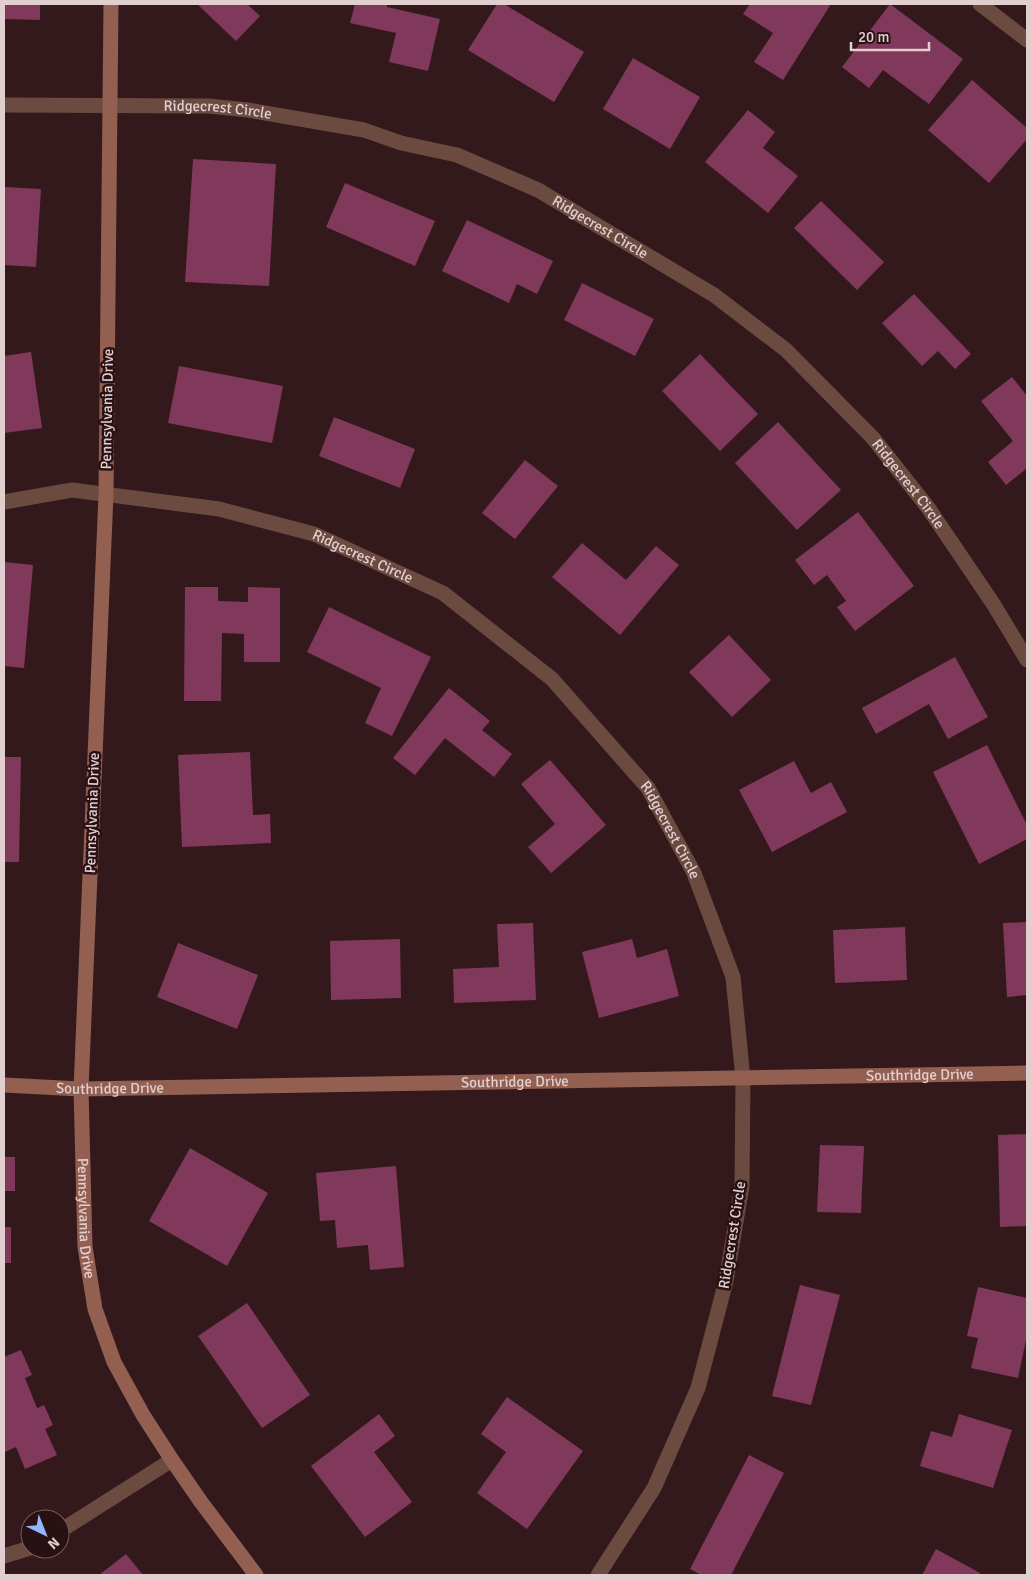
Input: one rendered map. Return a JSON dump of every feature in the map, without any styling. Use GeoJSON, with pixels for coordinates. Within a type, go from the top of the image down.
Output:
{"type":"FeatureCollection","features":[{"type":"Feature","properties":{"kind":"street","name":"Pennsylvania Drive"},"geometry":{"type":"LineString","coordinates":[[111,4],[106,494],[81,1089],[85,1247],[95,1309],[114,1362],[143,1415],[172,1460],[256,1575]]}},
{"type":"Feature","properties":{"kind":"street"},"geometry":{"type":"LineString","coordinates":[[980,4],[1027,40]]}},
{"type":"Feature","properties":{"kind":"street","name":"Ridgecrest Circle"},"geometry":{"type":"LineString","coordinates":[[4,105],[209,106],[248,110],[364,130],[401,143],[457,155],[538,190],[714,295],[786,350],[815,382],[844,407],[873,438],[929,509],[994,605],[1027,660]]}},
{"type":"Feature","properties":{"kind":"street","name":"Ridgecrest Circle"},"geometry":{"type":"LineString","coordinates":[[4,502],[72,490],[218,509],[314,534],[443,593],[552,679],[648,788],[694,873],[733,977],[743,1078],[742,1186],[726,1281],[698,1388],[654,1488],[598,1575]]}},
{"type":"Feature","properties":{"kind":"street","name":"Southridge Drive"},"geometry":{"type":"LineString","coordinates":[[4,1085],[81,1089],[1027,1073]]}},
{"type":"Feature","properties":{"kind":"street"},"geometry":{"type":"LineString","coordinates":[[70,1524],[172,1460]]}},
{"type":"Feature","properties":{"kind":"street"},"geometry":{"type":"LineString","coordinates":[[4,1556],[20,1551]]}},
{"type":"Feature","properties":{"kind":"building"},"geometry":{"type":"Polygon","coordinates":[[[4,4],[40,4],[40,20],[4,19],[4,4]]]}},
{"type":"Feature","properties":{"kind":"building"},"geometry":{"type":"Polygon","coordinates":[[[197,4],[247,4],[260,16],[236,41],[197,4]]]}},
{"type":"Feature","properties":{"kind":"building"},"geometry":{"type":"Polygon","coordinates":[[[355,4],[387,4],[387,7],[440,19],[428,71],[389,62],[396,33],[350,23],[355,4]]]}},
{"type":"Feature","properties":{"kind":"building"},"geometry":{"type":"Polygon","coordinates":[[[497,4],[504,4],[584,52],[554,102],[468,50],[497,4]]]}},
{"type":"Feature","properties":{"kind":"building"},"geometry":{"type":"Polygon","coordinates":[[[750,4],[831,4],[783,80],[754,62],[773,33],[743,14],[750,4]]]}},
{"type":"Feature","properties":{"kind":"building"},"geometry":{"type":"Polygon","coordinates":[[[890,4],[963,59],[929,104],[883,70],[869,88],[842,67],[890,4]]]}},
{"type":"Feature","properties":{"kind":"building"},"geometry":{"type":"Polygon","coordinates":[[[633,58],[700,97],[670,149],[603,109],[633,58]]]}},
{"type":"Feature","properties":{"kind":"building"},"geometry":{"type":"Polygon","coordinates":[[[972,80],[1027,128],[1027,139],[989,183],[928,130],[972,80]]]}},
{"type":"Feature","properties":{"kind":"building"},"geometry":{"type":"Polygon","coordinates":[[[748,110],[775,132],[763,148],[798,176],[768,213],[705,162],[748,110]]]}},
{"type":"Feature","properties":{"kind":"building"},"geometry":{"type":"Polygon","coordinates":[[[193,159],[276,164],[269,286],[185,282],[193,159]]]}},
{"type":"Feature","properties":{"kind":"building"},"geometry":{"type":"Polygon","coordinates":[[[345,183],[435,221],[415,266],[326,227],[345,183]]]}},
{"type":"Feature","properties":{"kind":"building"},"geometry":{"type":"Polygon","coordinates":[[[4,187],[41,189],[36,267],[4,265],[4,187]]]}},
{"type":"Feature","properties":{"kind":"building"},"geometry":{"type":"Polygon","coordinates":[[[821,201],[884,262],[857,290],[794,228],[821,201]]]}},
{"type":"Feature","properties":{"kind":"building"},"geometry":{"type":"Polygon","coordinates":[[[467,220],[553,261],[537,294],[517,284],[509,303],[442,271],[467,220]]]}},
{"type":"Feature","properties":{"kind":"building"},"geometry":{"type":"Polygon","coordinates":[[[582,283],[654,319],[635,356],[564,320],[582,283]]]}},
{"type":"Feature","properties":{"kind":"building"},"geometry":{"type":"Polygon","coordinates":[[[914,294],[971,354],[955,369],[938,351],[922,366],[882,323],[914,294]]]}},
{"type":"Feature","properties":{"kind":"building"},"geometry":{"type":"Polygon","coordinates":[[[31,352],[42,428],[4,433],[4,356],[31,352]]]}},
{"type":"Feature","properties":{"kind":"building"},"geometry":{"type":"Polygon","coordinates":[[[700,354],[758,414],[720,451],[662,391],[700,354]]]}},
{"type":"Feature","properties":{"kind":"building"},"geometry":{"type":"Polygon","coordinates":[[[179,366],[283,386],[272,443],[168,423],[179,366]]]}},
{"type":"Feature","properties":{"kind":"building"},"geometry":{"type":"Polygon","coordinates":[[[1012,377],[1027,396],[1027,468],[1006,485],[988,462],[1013,441],[981,401],[1012,377]]]}},
{"type":"Feature","properties":{"kind":"building"},"geometry":{"type":"Polygon","coordinates":[[[334,417],[415,449],[400,488],[319,456],[334,417]]]}},
{"type":"Feature","properties":{"kind":"building"},"geometry":{"type":"Polygon","coordinates":[[[778,422],[841,490],[797,530],[735,463],[778,422]]]}},
{"type":"Feature","properties":{"kind":"building"},"geometry":{"type":"Polygon","coordinates":[[[525,460],[558,486],[515,539],[482,513],[525,460]]]}},
{"type":"Feature","properties":{"kind":"building"},"geometry":{"type":"Polygon","coordinates":[[[858,512],[914,586],[855,631],[837,607],[846,601],[827,575],[814,585],[795,560],[858,512]]]}},
{"type":"Feature","properties":{"kind":"building"},"geometry":{"type":"Polygon","coordinates":[[[582,543],[626,580],[656,546],[679,565],[620,635],[552,577],[582,543]]]}},
{"type":"Feature","properties":{"kind":"building"},"geometry":{"type":"Polygon","coordinates":[[[4,562],[33,565],[24,668],[4,666],[4,562]]]}},
{"type":"Feature","properties":{"kind":"building"},"geometry":{"type":"Polygon","coordinates":[[[185,587],[218,587],[218,601],[248,602],[248,587],[280,588],[280,662],[244,662],[244,634],[222,633],[221,701],[184,701],[185,587]]]}},
{"type":"Feature","properties":{"kind":"building"},"geometry":{"type":"Polygon","coordinates":[[[329,607],[431,657],[392,736],[365,723],[381,688],[307,652],[329,607]]]}},
{"type":"Feature","properties":{"kind":"building"},"geometry":{"type":"Polygon","coordinates":[[[729,635],[771,680],[732,717],[689,672],[729,635]]]}},
{"type":"Feature","properties":{"kind":"building"},"geometry":{"type":"Polygon","coordinates":[[[955,657],[988,717],[948,739],[929,704],[876,734],[862,708],[955,657]]]}},
{"type":"Feature","properties":{"kind":"building"},"geometry":{"type":"Polygon","coordinates":[[[449,688],[490,721],[482,730],[512,754],[494,777],[445,738],[415,775],[393,758],[449,688]]]}},
{"type":"Feature","properties":{"kind":"building"},"geometry":{"type":"Polygon","coordinates":[[[987,745],[1027,825],[1027,839],[979,864],[933,772],[987,745]]]}},
{"type":"Feature","properties":{"kind":"building"},"geometry":{"type":"Polygon","coordinates":[[[250,752],[253,815],[270,814],[271,843],[182,847],[178,755],[250,752]]]}},
{"type":"Feature","properties":{"kind":"building"},"geometry":{"type":"Polygon","coordinates":[[[4,757],[21,757],[19,862],[4,862],[4,757]]]}},
{"type":"Feature","properties":{"kind":"building"},"geometry":{"type":"Polygon","coordinates":[[[550,760],[606,825],[551,873],[528,847],[555,824],[521,784],[550,760]]]}},
{"type":"Feature","properties":{"kind":"building"},"geometry":{"type":"Polygon","coordinates":[[[794,761],[811,793],[831,782],[847,812],[772,852],[739,790],[794,761]]]}},
{"type":"Feature","properties":{"kind":"building"},"geometry":{"type":"Polygon","coordinates":[[[1027,922],[1027,995],[1007,997],[1003,923],[1027,922]]]}},
{"type":"Feature","properties":{"kind":"building"},"geometry":{"type":"Polygon","coordinates":[[[533,923],[536,1000],[454,1003],[453,969],[499,967],[497,924],[533,923]]]}},
{"type":"Feature","properties":{"kind":"building"},"geometry":{"type":"Polygon","coordinates":[[[905,927],[907,980],[835,983],[833,930],[905,927]]]}},
{"type":"Feature","properties":{"kind":"building"},"geometry":{"type":"Polygon","coordinates":[[[400,939],[401,998],[331,1000],[330,941],[400,939]]]}},
{"type":"Feature","properties":{"kind":"building"},"geometry":{"type":"Polygon","coordinates":[[[632,939],[637,958],[667,949],[679,996],[599,1018],[582,952],[632,939]]]}},
{"type":"Feature","properties":{"kind":"building"},"geometry":{"type":"Polygon","coordinates":[[[178,943],[258,975],[237,1029],[157,997],[178,943]]]}},
{"type":"Feature","properties":{"kind":"building"},"geometry":{"type":"Polygon","coordinates":[[[1027,1134],[1027,1226],[1000,1227],[998,1135],[1027,1134]]]}},
{"type":"Feature","properties":{"kind":"building"},"geometry":{"type":"Polygon","coordinates":[[[820,1145],[864,1146],[861,1213],[817,1212],[820,1145]]]}},
{"type":"Feature","properties":{"kind":"building"},"geometry":{"type":"Polygon","coordinates":[[[190,1148],[268,1193],[227,1266],[149,1221],[190,1148]]]}},
{"type":"Feature","properties":{"kind":"building"},"geometry":{"type":"Polygon","coordinates":[[[4,1157],[15,1157],[15,1191],[4,1191],[4,1157]]]}},
{"type":"Feature","properties":{"kind":"building"},"geometry":{"type":"Polygon","coordinates":[[[396,1166],[404,1267],[370,1270],[368,1245],[337,1248],[335,1220],[320,1221],[316,1173],[396,1166]]]}},
{"type":"Feature","properties":{"kind":"building"},"geometry":{"type":"Polygon","coordinates":[[[4,1227],[11,1227],[11,1263],[4,1263],[4,1227]]]}},
{"type":"Feature","properties":{"kind":"building"},"geometry":{"type":"Polygon","coordinates":[[[800,1285],[840,1295],[811,1405],[772,1396],[800,1285]]]}},
{"type":"Feature","properties":{"kind":"building"},"geometry":{"type":"Polygon","coordinates":[[[978,1287],[1027,1298],[1027,1335],[1018,1378],[971,1368],[978,1338],[967,1336],[978,1287]]]}},
{"type":"Feature","properties":{"kind":"building"},"geometry":{"type":"Polygon","coordinates":[[[247,1303],[310,1395],[262,1428],[198,1336],[247,1303]]]}},
{"type":"Feature","properties":{"kind":"building"},"geometry":{"type":"Polygon","coordinates":[[[21,1350],[32,1375],[25,1378],[37,1408],[44,1405],[53,1425],[45,1429],[57,1455],[25,1469],[16,1447],[5,1452],[4,1448],[4,1357],[21,1350]]]}},
{"type":"Feature","properties":{"kind":"building"},"geometry":{"type":"Polygon","coordinates":[[[507,1397],[583,1451],[527,1529],[477,1493],[506,1452],[481,1434],[507,1397]]]}},
{"type":"Feature","properties":{"kind":"building"},"geometry":{"type":"Polygon","coordinates":[[[379,1414],[395,1436],[374,1452],[412,1502],[365,1537],[311,1466],[379,1414]]]}},
{"type":"Feature","properties":{"kind":"building"},"geometry":{"type":"Polygon","coordinates":[[[959,1414],[1012,1430],[993,1488],[920,1466],[931,1431],[952,1437],[959,1414]]]}},
{"type":"Feature","properties":{"kind":"building"},"geometry":{"type":"Polygon","coordinates":[[[749,1455],[784,1473],[731,1575],[701,1575],[690,1569],[749,1455]]]}},
{"type":"Feature","properties":{"kind":"building"},"geometry":{"type":"Polygon","coordinates":[[[936,1549],[980,1573],[979,1575],[922,1575],[936,1549]]]}},
{"type":"Feature","properties":{"kind":"building"},"geometry":{"type":"Polygon","coordinates":[[[126,1554],[143,1575],[99,1575],[126,1554]]]}}]}
